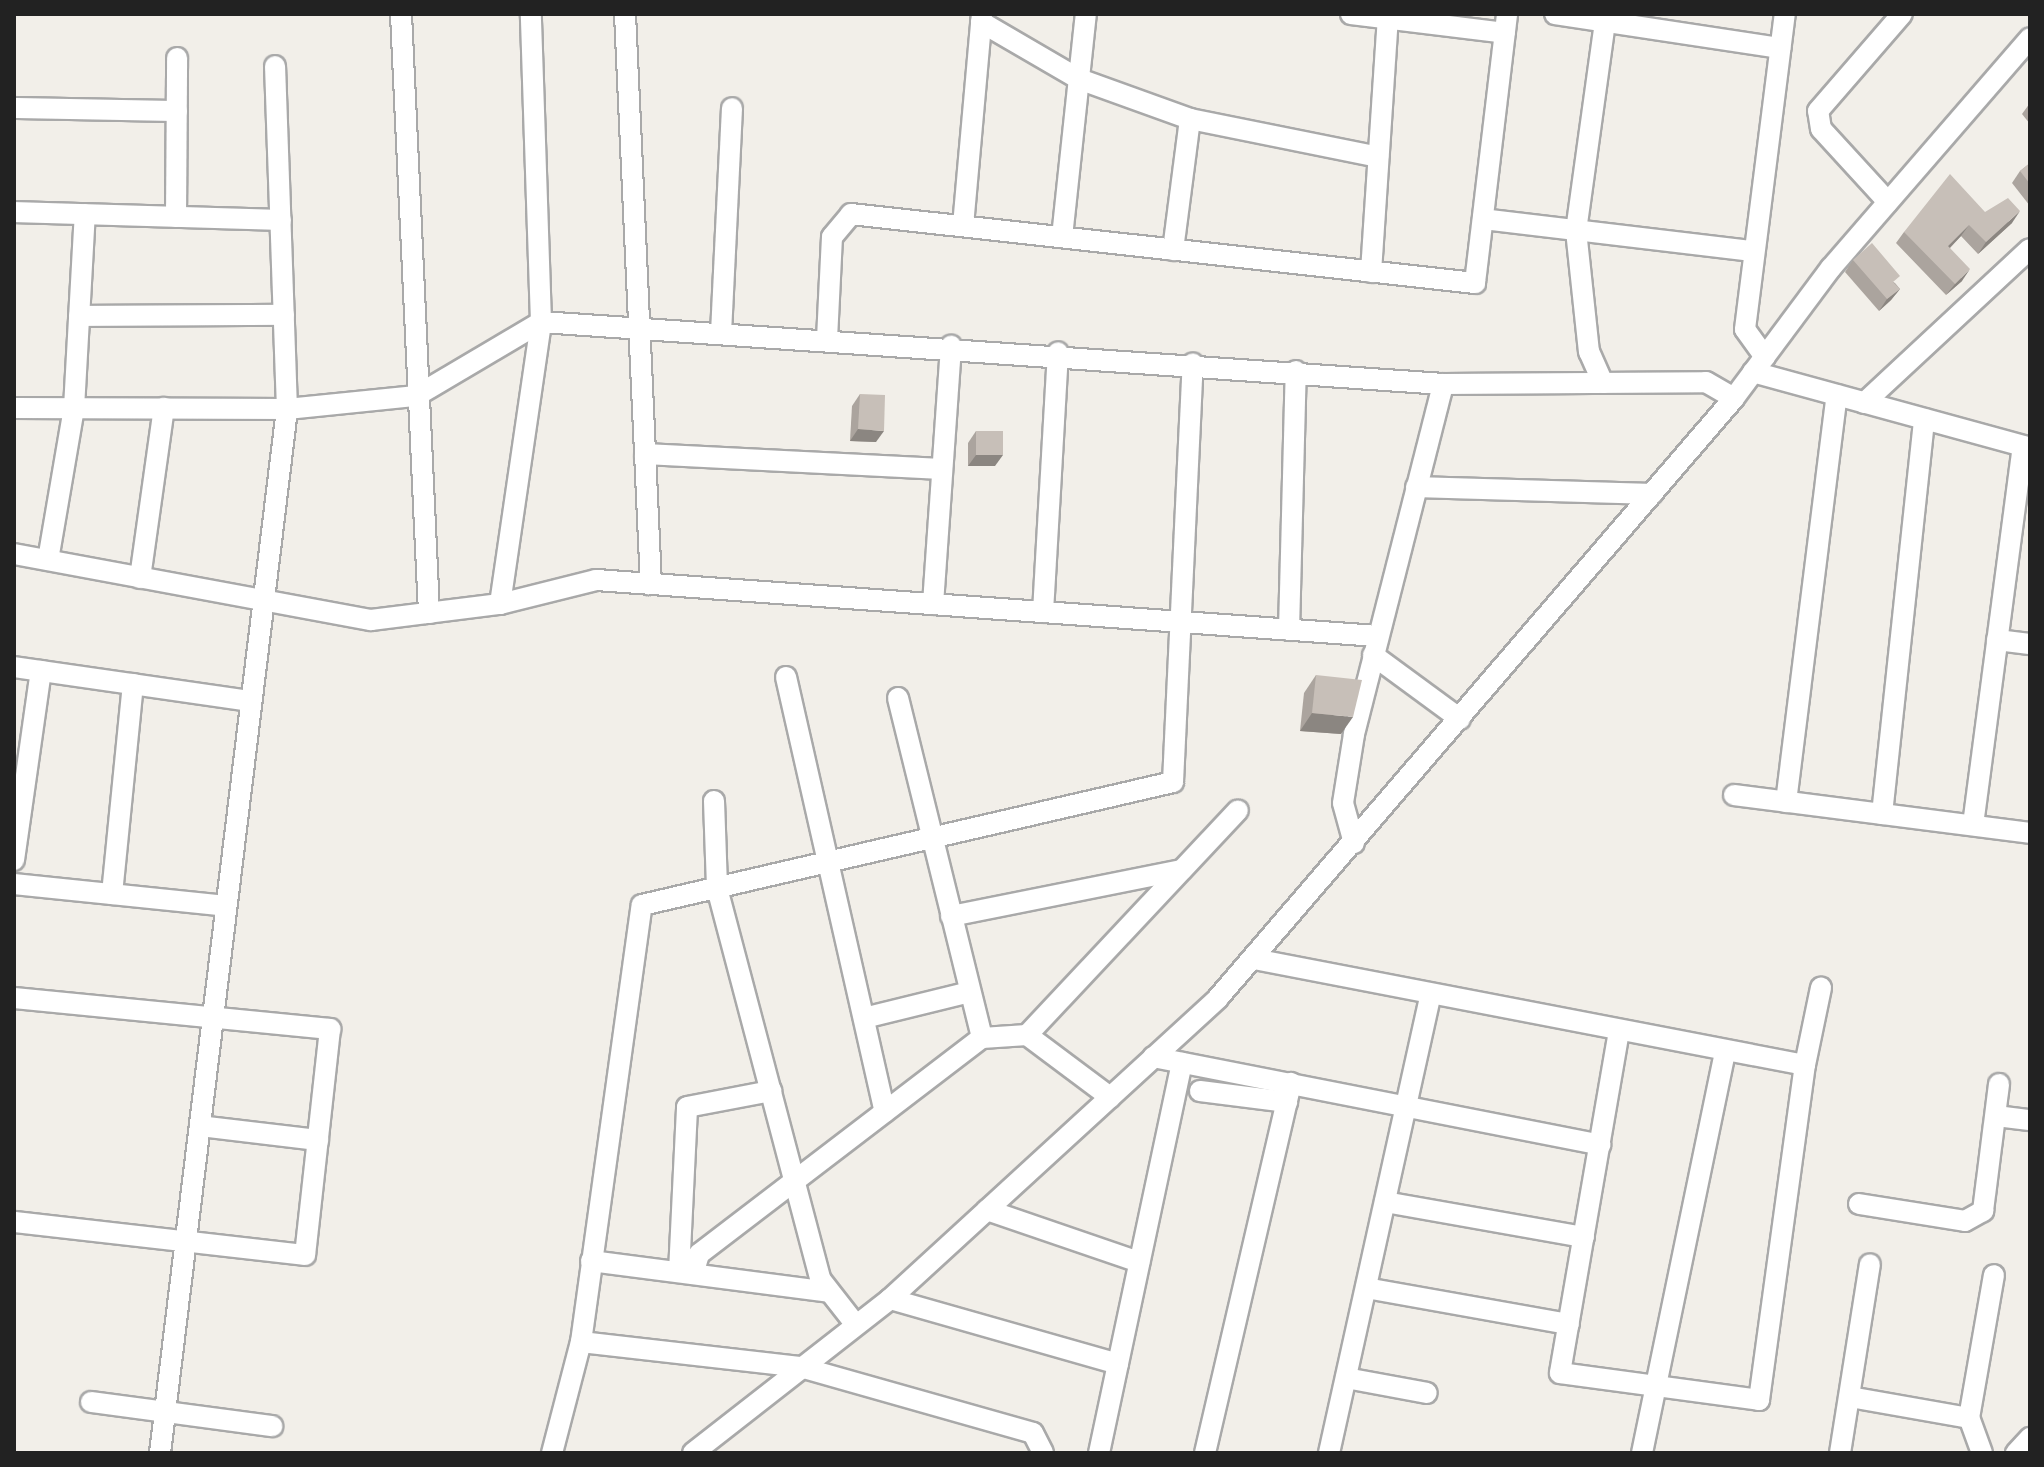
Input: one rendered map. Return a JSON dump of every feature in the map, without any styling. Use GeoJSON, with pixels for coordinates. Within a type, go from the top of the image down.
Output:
{"type":"FeatureCollection","features":[{"type":"Feature","properties":{"kind":"street"},"geometry":{"type":"LineString","coordinates":[[401,14],[416,396],[429,613]]}},
{"type":"Feature","properties":{"kind":"street"},"geometry":{"type":"LineString","coordinates":[[500,604],[541,322],[531,14]]}},
{"type":"Feature","properties":{"kind":"street"},"geometry":{"type":"LineString","coordinates":[[625,14],[651,584]]}},
{"type":"Feature","properties":{"kind":"street"},"geometry":{"type":"LineString","coordinates":[[1062,237],[1086,14]]}},
{"type":"Feature","properties":{"kind":"street"},"geometry":{"type":"LineString","coordinates":[[827,339],[832,237],[840,219],[963,226],[1475,283],[1506,24],[1388,19],[1351,14]]}},
{"type":"Feature","properties":{"kind":"street"},"geometry":{"type":"LineString","coordinates":[[1555,14],[1780,48]]}},
{"type":"Feature","properties":{"kind":"street"},"geometry":{"type":"LineString","coordinates":[[1785,14],[1751,251],[1745,329],[1759,364],[1837,395],[2026,447],[2020,543],[1997,640],[1973,825]]}},
{"type":"Feature","properties":{"kind":"street"},"geometry":{"type":"LineString","coordinates":[[1888,202],[1821,129],[1818,111],[1902,14]]}},
{"type":"Feature","properties":{"kind":"street"},"geometry":{"type":"LineString","coordinates":[[963,226],[981,18],[1079,79],[1190,119],[1378,157]]}},
{"type":"Feature","properties":{"kind":"street"},"geometry":{"type":"LineString","coordinates":[[1371,272],[1388,19]]}},
{"type":"Feature","properties":{"kind":"street"},"geometry":{"type":"LineString","coordinates":[[1603,383],[1589,352],[1576,231],[1605,21]]}},
{"type":"Feature","properties":{"kind":"street"},"geometry":{"type":"LineString","coordinates":[[693,1453],[890,1299],[1153,1057],[1254,959],[1734,398],[1888,202],[2030,38]]}},
{"type":"Feature","properties":{"kind":"street"},"geometry":{"type":"LineString","coordinates":[[176,217],[177,58]]}},
{"type":"Feature","properties":{"kind":"street"},"geometry":{"type":"LineString","coordinates":[[160,1453],[287,409],[275,66]]}},
{"type":"Feature","properties":{"kind":"street"},"geometry":{"type":"LineString","coordinates":[[14,108],[177,111]]}},
{"type":"Feature","properties":{"kind":"street"},"geometry":{"type":"LineString","coordinates":[[721,333],[732,108]]}},
{"type":"Feature","properties":{"kind":"street"},"geometry":{"type":"LineString","coordinates":[[1173,250],[1190,119]]}},
{"type":"Feature","properties":{"kind":"street"},"geometry":{"type":"LineString","coordinates":[[14,212],[281,220]]}},
{"type":"Feature","properties":{"kind":"street"},"geometry":{"type":"LineString","coordinates":[[48,560],[74,408],[85,214]]}},
{"type":"Feature","properties":{"kind":"street"},"geometry":{"type":"LineString","coordinates":[[1483,219],[1751,251]]}},
{"type":"Feature","properties":{"kind":"street"},"geometry":{"type":"LineString","coordinates":[[1864,403],[2030,249]]}},
{"type":"Feature","properties":{"kind":"street"},"geometry":{"type":"LineString","coordinates":[[79,316],[284,315]]}},
{"type":"Feature","properties":{"kind":"street"},"geometry":{"type":"LineString","coordinates":[[14,408],[287,409],[416,396],[541,322],[1058,352],[1443,384],[1706,382],[1734,398]]}},
{"type":"Feature","properties":{"kind":"street"},"geometry":{"type":"LineString","coordinates":[[933,604],[951,346]]}},
{"type":"Feature","properties":{"kind":"street"},"geometry":{"type":"LineString","coordinates":[[1043,612],[1058,352]]}},
{"type":"Feature","properties":{"kind":"street"},"geometry":{"type":"LineString","coordinates":[[552,1453],[581,1342],[642,905],[1173,782],[1178,622],[1193,363]]}},
{"type":"Feature","properties":{"kind":"street"},"geometry":{"type":"LineString","coordinates":[[1289,630],[1296,371]]}},
{"type":"Feature","properties":{"kind":"street"},"geometry":{"type":"LineString","coordinates":[[1354,843],[1343,803],[1375,645],[1443,384]]}},
{"type":"Feature","properties":{"kind":"street"},"geometry":{"type":"LineString","coordinates":[[1786,802],[1837,395]]}},
{"type":"Feature","properties":{"kind":"street"},"geometry":{"type":"LineString","coordinates":[[140,578],[164,408]]}},
{"type":"Feature","properties":{"kind":"street"},"geometry":{"type":"LineString","coordinates":[[1882,814],[1924,419]]}},
{"type":"Feature","properties":{"kind":"street"},"geometry":{"type":"LineString","coordinates":[[645,454],[942,469]]}},
{"type":"Feature","properties":{"kind":"street"},"geometry":{"type":"LineString","coordinates":[[1416,487],[1652,494]]}},
{"type":"Feature","properties":{"kind":"street"},"geometry":{"type":"LineString","coordinates":[[14,554],[371,620],[500,604],[596,580],[1289,630],[1375,645],[1460,719]]}},
{"type":"Feature","properties":{"kind":"street"},"geometry":{"type":"LineString","coordinates":[[1997,640],[2030,644]]}},
{"type":"Feature","properties":{"kind":"street"},"geometry":{"type":"LineString","coordinates":[[14,667],[250,701]]}},
{"type":"Feature","properties":{"kind":"street"},"geometry":{"type":"LineString","coordinates":[[14,860],[41,671]]}},
{"type":"Feature","properties":{"kind":"street"},"geometry":{"type":"LineString","coordinates":[[786,677],[885,1112]]}},
{"type":"Feature","properties":{"kind":"street"},"geometry":{"type":"LineString","coordinates":[[112,894],[133,684]]}},
{"type":"Feature","properties":{"kind":"street"},"geometry":{"type":"LineString","coordinates":[[898,698],[982,1038]]}},
{"type":"Feature","properties":{"kind":"street"},"geometry":{"type":"LineString","coordinates":[[1734,795],[2030,833]]}},
{"type":"Feature","properties":{"kind":"street"},"geometry":{"type":"LineString","coordinates":[[714,801],[717,888],[795,1182],[829,1292],[856,1325]]}},
{"type":"Feature","properties":{"kind":"street"},"geometry":{"type":"LineString","coordinates":[[1027,1035],[1238,810]]}},
{"type":"Feature","properties":{"kind":"street"},"geometry":{"type":"LineString","coordinates":[[951,916],[1181,870]]}},
{"type":"Feature","properties":{"kind":"street"},"geometry":{"type":"LineString","coordinates":[[14,884],[226,906]]}},
{"type":"Feature","properties":{"kind":"street"},"geometry":{"type":"LineString","coordinates":[[1254,959],[1805,1065]]}},
{"type":"Feature","properties":{"kind":"street"},"geometry":{"type":"LineString","coordinates":[[1619,1031],[1560,1373],[1759,1400],[1805,1065],[1821,988]]}},
{"type":"Feature","properties":{"kind":"street"},"geometry":{"type":"LineString","coordinates":[[864,1018],[970,992]]}},
{"type":"Feature","properties":{"kind":"street"},"geometry":{"type":"LineString","coordinates":[[1329,1453],[1431,994]]}},
{"type":"Feature","properties":{"kind":"street"},"geometry":{"type":"LineString","coordinates":[[14,998],[213,1015],[330,1029],[305,1255],[186,1239],[14,1222]]}},
{"type":"Feature","properties":{"kind":"street"},"geometry":{"type":"LineString","coordinates":[[686,1273],[699,1254],[982,1038],[1027,1035],[1110,1097]]}},
{"type":"Feature","properties":{"kind":"street"},"geometry":{"type":"LineString","coordinates":[[1642,1453],[1725,1051]]}},
{"type":"Feature","properties":{"kind":"street"},"geometry":{"type":"LineString","coordinates":[[1153,1057],[1289,1093]]}},
{"type":"Feature","properties":{"kind":"street"},"geometry":{"type":"LineString","coordinates":[[1099,1453],[1182,1063]]}},
{"type":"Feature","properties":{"kind":"street"},"geometry":{"type":"LineString","coordinates":[[1859,1204],[1965,1221],[1983,1211],[1999,1084]]}},
{"type":"Feature","properties":{"kind":"street"},"geometry":{"type":"LineString","coordinates":[[686,1273],[687,1107],[771,1091]]}},
{"type":"Feature","properties":{"kind":"street"},"geometry":{"type":"LineString","coordinates":[[1200,1091],[1289,1093],[1406,1105],[1600,1145]]}},
{"type":"Feature","properties":{"kind":"street"},"geometry":{"type":"LineString","coordinates":[[1205,1453],[1289,1093]]}},
{"type":"Feature","properties":{"kind":"street"},"geometry":{"type":"LineString","coordinates":[[1996,1116],[2030,1120]]}},
{"type":"Feature","properties":{"kind":"street"},"geometry":{"type":"LineString","coordinates":[[200,1126],[318,1140]]}},
{"type":"Feature","properties":{"kind":"street"},"geometry":{"type":"LineString","coordinates":[[1385,1202],[1584,1237]]}},
{"type":"Feature","properties":{"kind":"street"},"geometry":{"type":"LineString","coordinates":[[987,1210],[1139,1262]]}},
{"type":"Feature","properties":{"kind":"street"},"geometry":{"type":"LineString","coordinates":[[591,1261],[829,1292]]}},
{"type":"Feature","properties":{"kind":"street"},"geometry":{"type":"LineString","coordinates":[[1840,1453],[1870,1264]]}},
{"type":"Feature","properties":{"kind":"street"},"geometry":{"type":"LineString","coordinates":[[1982,1453],[1969,1418],[1994,1275]]}},
{"type":"Feature","properties":{"kind":"street"},"geometry":{"type":"LineString","coordinates":[[1366,1288],[1569,1324]]}},
{"type":"Feature","properties":{"kind":"street"},"geometry":{"type":"LineString","coordinates":[[890,1299],[1118,1364]]}},
{"type":"Feature","properties":{"kind":"street"},"geometry":{"type":"LineString","coordinates":[[581,1342],[800,1367],[1033,1433],[1043,1453]]}},
{"type":"Feature","properties":{"kind":"street"},"geometry":{"type":"LineString","coordinates":[[1346,1378],[1427,1393]]}},
{"type":"Feature","properties":{"kind":"street"},"geometry":{"type":"LineString","coordinates":[[1850,1397],[1969,1418]]}},
{"type":"Feature","properties":{"kind":"street"},"geometry":{"type":"LineString","coordinates":[[91,1402],[272,1426]]}},
{"type":"Feature","properties":{"kind":"street"},"geometry":{"type":"LineString","coordinates":[[2016,1453],[2030,1438]]}},
{"type":"Feature","properties":{"kind":"building"},"geometry":{"type":"Polygon","coordinates":[[[2030,163],[2030,184],[2020,171],[2030,163]]]}},
{"type":"Feature","properties":{"kind":"building"},"geometry":{"type":"Polygon","coordinates":[[[1950,174],[1985,212],[2008,198],[2020,211],[1986,242],[1969,225],[1948,246],[1970,269],[1955,284],[1904,232],[1950,174]]]}},
{"type":"Feature","properties":{"kind":"building"},"geometry":{"type":"Polygon","coordinates":[[[1872,243],[1900,276],[1893,282],[1900,289],[1887,299],[1853,260],[1872,243]]]}},
{"type":"Feature","properties":{"kind":"building"},"geometry":{"type":"Polygon","coordinates":[[[860,394],[885,395],[884,431],[858,429],[860,394]]]}},
{"type":"Feature","properties":{"kind":"building"},"geometry":{"type":"Polygon","coordinates":[[[976,431],[1003,431],[1003,455],[976,455],[976,431]]]}},
{"type":"Feature","properties":{"kind":"building"},"geometry":{"type":"Polygon","coordinates":[[[1316,675],[1362,680],[1353,717],[1312,713],[1316,675]]]}}]}
